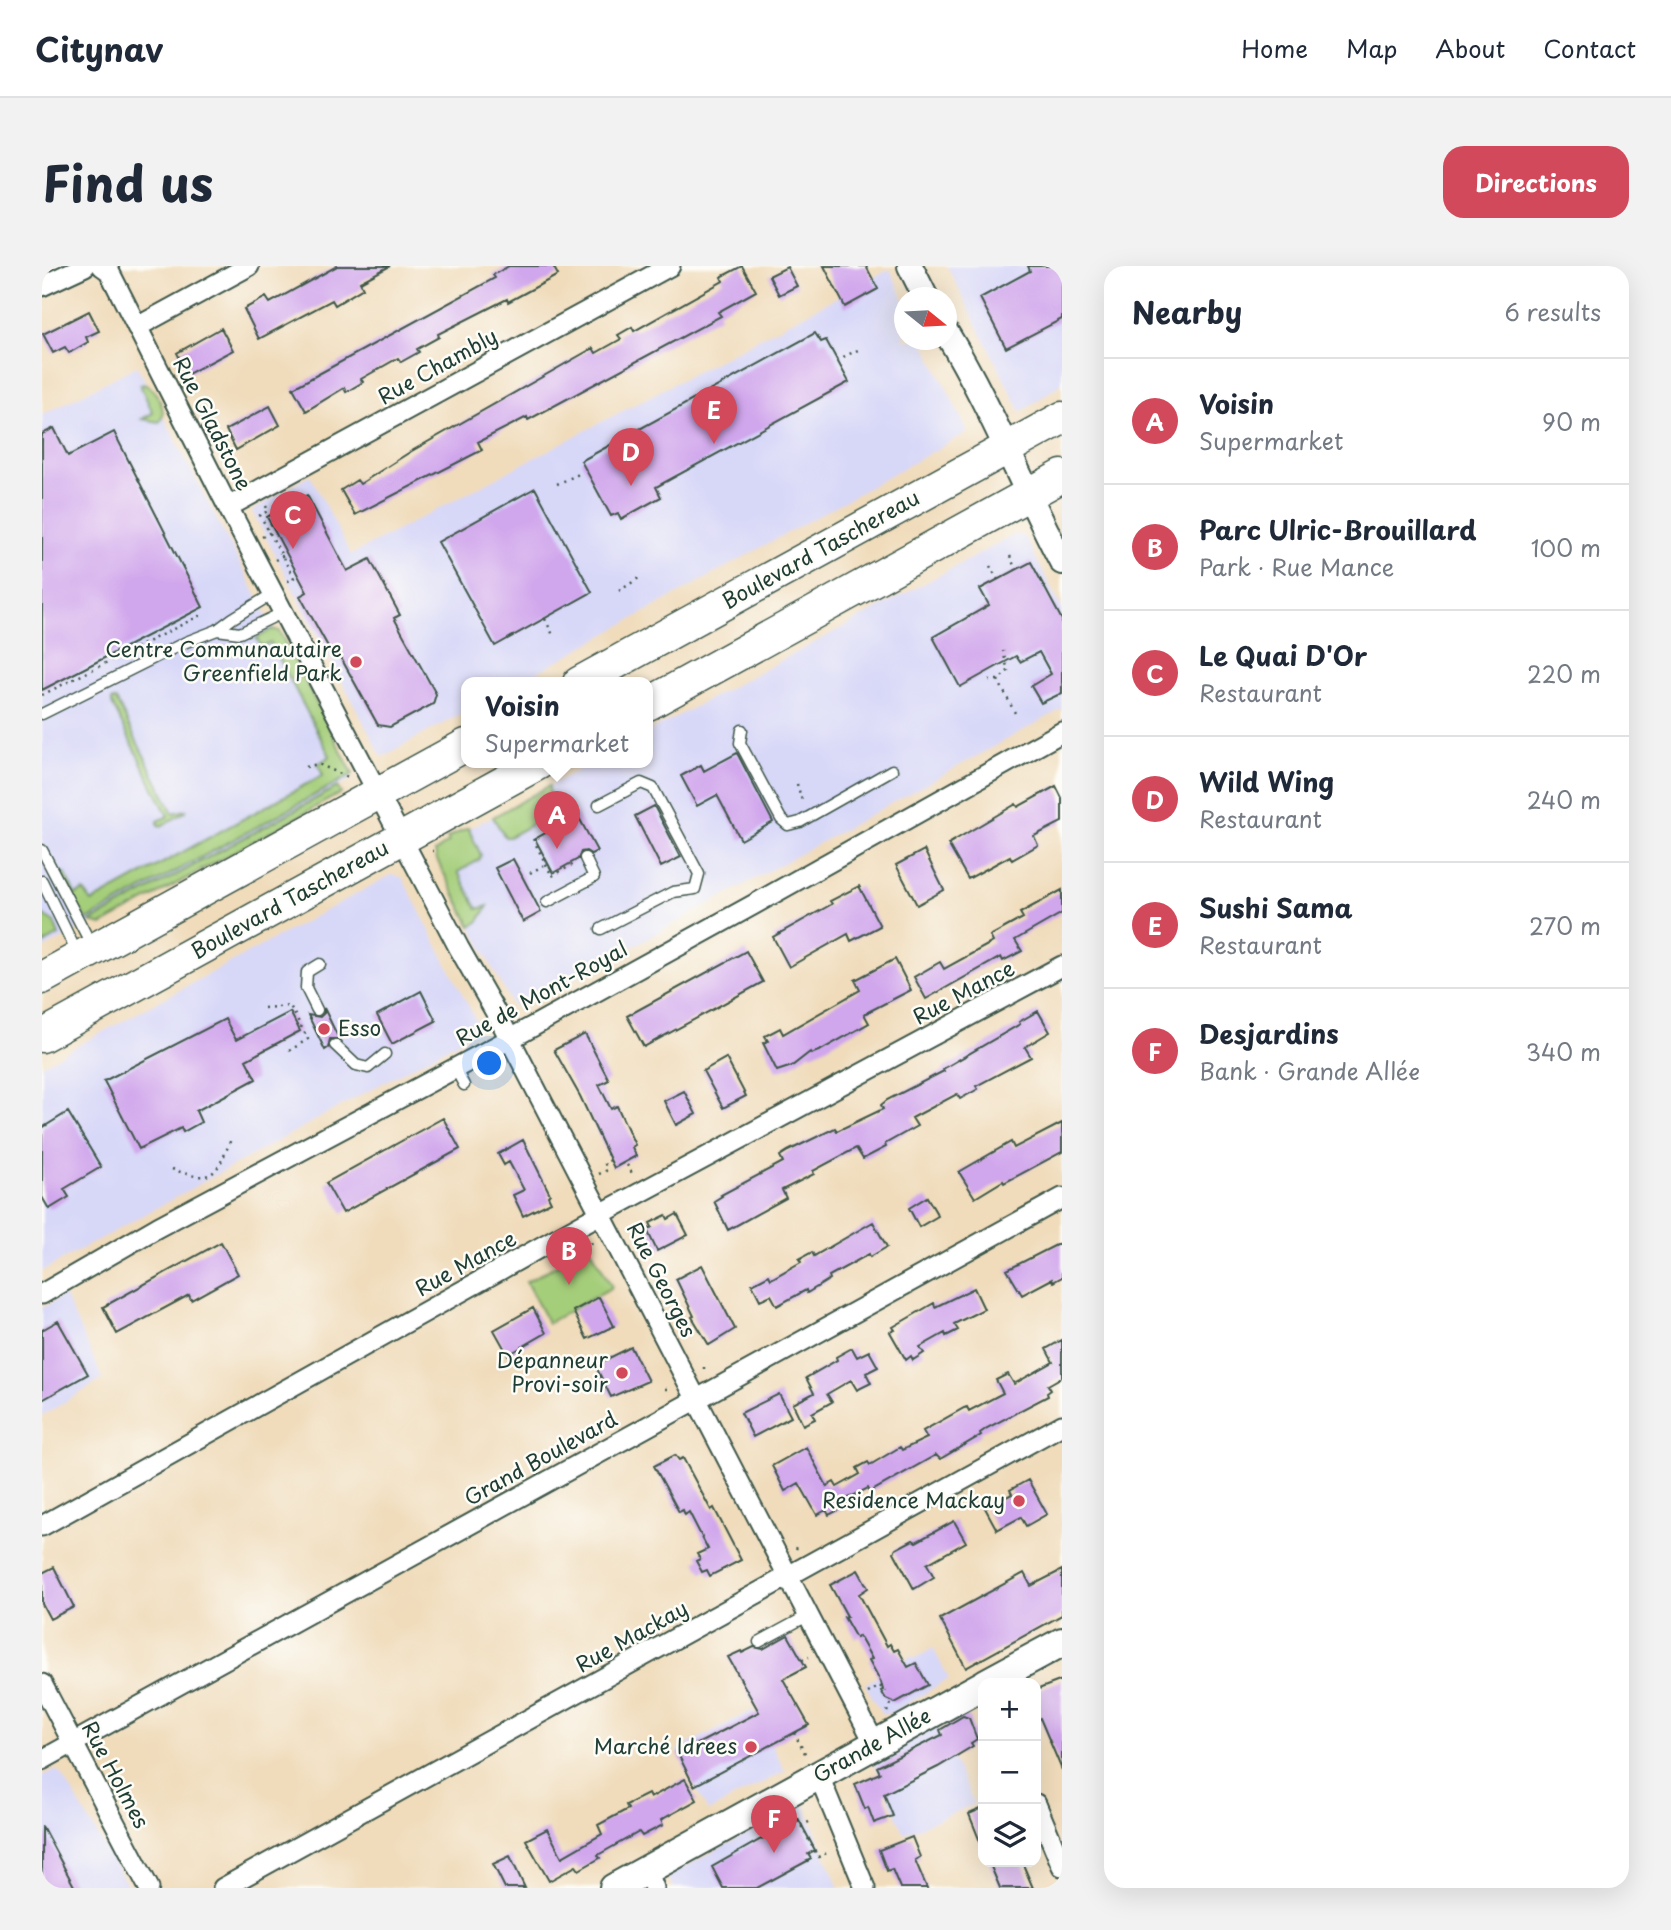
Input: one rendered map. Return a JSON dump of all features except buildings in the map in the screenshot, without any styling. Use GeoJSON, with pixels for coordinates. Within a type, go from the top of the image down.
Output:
{"type":"FeatureCollection","features":[{"type":"Feature","properties":{"kind":"main road","name":"Boulevard Taschereau"},"geometry":{"type":"LineString","coordinates":[[590,677],[1062,418]]}},
{"type":"Feature","properties":{"kind":"main road"},"geometry":{"type":"LineString","coordinates":[[653,701],[1062,476]]}},
{"type":"Feature","properties":{"kind":"main road"},"geometry":{"type":"LineString","coordinates":[[42,978],[461,748]]}},
{"type":"Feature","properties":{"kind":"main road","name":"Boulevard Taschereau"},"geometry":{"type":"LineString","coordinates":[[42,1036],[529,768]]}},
{"type":"Feature","properties":{"kind":"main road","name":"Grande Allée"},"geometry":{"type":"LineString","coordinates":[[996,1678],[1062,1642]]}},
{"type":"Feature","properties":{"kind":"main road","name":"Grande Allée"},"geometry":{"type":"LineString","coordinates":[[614,1888],[650,1879],[814,1768],[875,1744],[978,1688]]}},
{"type":"Feature","properties":{"kind":"street"},"geometry":{"type":"LineString","coordinates":[[42,286],[85,266]]}},
{"type":"Feature","properties":{"kind":"street","name":"Rue Gladstone"},"geometry":{"type":"LineString","coordinates":[[102,266],[109,271],[228,507],[280,588],[284,612],[403,838]]}},
{"type":"Feature","properties":{"kind":"street"},"geometry":{"type":"LineString","coordinates":[[137,327],[249,266]]}},
{"type":"Feature","properties":{"kind":"street","name":"Rue Chambly"},"geometry":{"type":"LineString","coordinates":[[228,507],[670,266]]}},
{"type":"Feature","properties":{"kind":"street"},"geometry":{"type":"LineString","coordinates":[[910,266],[920,287]]}},
{"type":"Feature","properties":{"kind":"street"},"geometry":{"type":"LineString","coordinates":[[957,350],[1008,447],[1028,495],[1062,562]]}},
{"type":"Feature","properties":{"kind":"street","name":"Rue de Mont-Royal"},"geometry":{"type":"LineString","coordinates":[[42,1294],[159,1227],[459,1077],[510,1039],[1062,732]]}},
{"type":"Feature","properties":{"kind":"street","name":"Rue Georges"},"geometry":{"type":"LineString","coordinates":[[403,838],[875,1744]]}},
{"type":"Feature","properties":{"kind":"street","name":"Rue Mance"},"geometry":{"type":"LineString","coordinates":[[42,1526],[601,1214],[1062,966]]}},
{"type":"Feature","properties":{"kind":"street","name":"Grand Boulevard"},"geometry":{"type":"LineString","coordinates":[[42,1760],[1062,1198]]}},
{"type":"Feature","properties":{"kind":"street","name":"Rue Mackay"},"geometry":{"type":"LineString","coordinates":[[223,1888],[1062,1424]]}},
{"type":"Feature","properties":{"kind":"street","name":"Rue Holmes"},"geometry":{"type":"LineString","coordinates":[[42,1684],[149,1888]]}},
{"type":"Feature","properties":{"kind":"street"},"geometry":{"type":"LineString","coordinates":[[814,1768],[865,1888]]}},
{"type":"Feature","properties":{"kind":"street"},"geometry":{"type":"LineString","coordinates":[[1041,1816],[1062,1866]]}},
{"type":"Feature","properties":{"kind":"lane"},"geometry":{"type":"LineString","coordinates":[[42,714],[186,642],[217,630],[280,588]]}},
{"type":"Feature","properties":{"kind":"lane"},"geometry":{"type":"LineString","coordinates":[[217,630],[240,633],[284,612]]}},
{"type":"Feature","properties":{"kind":"lane"},"geometry":{"type":"LineString","coordinates":[[742,730],[740,743],[781,819],[788,825],[800,822],[892,770]]}},
{"type":"Feature","properties":{"kind":"lane"},"geometry":{"type":"LineString","coordinates":[[599,805],[641,783],[653,788],[699,874],[695,889],[673,892],[601,929]]}},
{"type":"Feature","properties":{"kind":"lane"},"geometry":{"type":"LineString","coordinates":[[556,805],[565,820]]}},
{"type":"Feature","properties":{"kind":"lane"},"geometry":{"type":"LineString","coordinates":[[42,850],[87,953]]}},
{"type":"Feature","properties":{"kind":"lane"},"geometry":{"type":"LineString","coordinates":[[547,902],[594,877],[582,860]]}},
{"type":"Feature","properties":{"kind":"lane"},"geometry":{"type":"LineString","coordinates":[[42,881],[87,953]]}},
{"type":"Feature","properties":{"kind":"lane"},"geometry":{"type":"LineString","coordinates":[[317,1010],[306,988],[307,972],[320,964]]}},
{"type":"Feature","properties":{"kind":"lane"},"geometry":{"type":"LineString","coordinates":[[335,1045],[356,1065],[368,1068],[384,1054]]}},
{"type":"Feature","properties":{"kind":"lane"},"geometry":{"type":"LineString","coordinates":[[760,1642],[809,1615]]}},
{"type":"Feature","properties":{"kind":"path"},"geometry":{"type":"LineString","coordinates":[[837,360],[860,349]]}},
{"type":"Feature","properties":{"kind":"path"},"geometry":{"type":"LineString","coordinates":[[557,484],[579,474]]}},
{"type":"Feature","properties":{"kind":"path"},"geometry":{"type":"LineString","coordinates":[[263,500],[268,511],[260,515],[284,555],[294,578],[280,588]]}},
{"type":"Feature","properties":{"kind":"path"},"geometry":{"type":"LineString","coordinates":[[264,536],[274,530]]}},
{"type":"Feature","properties":{"kind":"path"},"geometry":{"type":"LineString","coordinates":[[276,559],[284,555]]}},
{"type":"Feature","properties":{"kind":"path"},"geometry":{"type":"LineString","coordinates":[[1010,556],[1016,570]]}},
{"type":"Feature","properties":{"kind":"path"},"geometry":{"type":"LineString","coordinates":[[990,566],[998,580]]}},
{"type":"Feature","properties":{"kind":"path"},"geometry":{"type":"LineString","coordinates":[[619,591],[642,576]]}},
{"type":"Feature","properties":{"kind":"path"},"geometry":{"type":"LineString","coordinates":[[42,695],[202,614]]}},
{"type":"Feature","properties":{"kind":"path"},"geometry":{"type":"LineString","coordinates":[[545,618],[553,635]]}},
{"type":"Feature","properties":{"kind":"path"},"geometry":{"type":"LineString","coordinates":[[169,624],[176,633]]}},
{"type":"Feature","properties":{"kind":"path"},"geometry":{"type":"LineString","coordinates":[[989,680],[998,680],[1008,671],[1003,651]]}},
{"type":"Feature","properties":{"kind":"path"},"geometry":{"type":"LineString","coordinates":[[998,680],[1015,713]]}},
{"type":"Feature","properties":{"kind":"path"},"geometry":{"type":"LineString","coordinates":[[306,767],[318,764],[349,778]]}},
{"type":"Feature","properties":{"kind":"path"},"geometry":{"type":"LineString","coordinates":[[797,784],[809,817]]}},
{"type":"Feature","properties":{"kind":"path"},"geometry":{"type":"LineString","coordinates":[[533,839],[552,876],[582,860]]}},
{"type":"Feature","properties":{"kind":"path"},"geometry":{"type":"LineString","coordinates":[[530,873],[546,864]]}},
{"type":"Feature","properties":{"kind":"path"},"geometry":{"type":"LineString","coordinates":[[264,1008],[290,1006],[308,1040],[289,1051]]}},
{"type":"Feature","properties":{"kind":"path"},"geometry":{"type":"LineString","coordinates":[[172,1169],[197,1178],[208,1175],[220,1167],[231,1139]]}},
{"type":"Feature","properties":{"kind":"path"},"geometry":{"type":"LineString","coordinates":[[599,1174],[606,1171],[604,1165],[610,1162],[607,1154]]}},
{"type":"Feature","properties":{"kind":"path"},"geometry":{"type":"LineString","coordinates":[[627,1165],[634,1178]]}},
{"type":"Feature","properties":{"kind":"path"},"geometry":{"type":"LineString","coordinates":[[802,1660],[810,1657]]}},
{"type":"Feature","properties":{"kind":"path"},"geometry":{"type":"LineString","coordinates":[[868,1693],[880,1686],[885,1693]]}},
{"type":"Feature","properties":{"kind":"path"},"geometry":{"type":"LineString","coordinates":[[890,1706],[892,1702]]}},
{"type":"Feature","properties":{"kind":"path"},"geometry":{"type":"LineString","coordinates":[[794,1733],[814,1768]]}},
{"type":"Feature","properties":{"kind":"path"},"geometry":{"type":"LineString","coordinates":[[761,1838],[798,1820],[818,1857],[827,1853]]}},
{"type":"Feature","properties":{"kind":"path"},"geometry":{"type":"LineString","coordinates":[[800,1827],[813,1820]]}},
{"type":"Feature","properties":{"kind":"shaded area"},"geometry":{"type":"Polygon","coordinates":[[[947,266],[1062,266],[1062,383],[1021,412],[947,266]]]}},
{"type":"Feature","properties":{"kind":"shaded area"},"geometry":{"type":"Polygon","coordinates":[[[890,269],[898,287],[894,287],[894,350],[928,350],[968,432],[529,677],[461,677],[461,714],[382,757],[252,511],[310,475],[351,555],[890,269]]]}},
{"type":"Feature","properties":{"kind":"shaded area"},"geometry":{"type":"Polygon","coordinates":[[[137,366],[352,779],[42,950],[42,415],[137,366]]]}},
{"type":"Feature","properties":{"kind":"shaded area"},"geometry":{"type":"Polygon","coordinates":[[[1016,534],[1025,537],[1062,609],[1062,709],[521,1008],[512,1005],[435,852],[449,842],[447,838],[493,817],[582,768],[653,768],[653,729],[1016,534]]]}},
{"type":"Feature","properties":{"kind":"shaded area"},"geometry":{"type":"Polygon","coordinates":[[[391,875],[402,877],[478,1024],[475,1032],[42,1271],[42,1065],[391,875]]]}},
{"type":"Feature","properties":{"kind":"shaded area"},"geometry":{"type":"Polygon","coordinates":[[[64,1295],[103,1379],[42,1416],[42,1308],[64,1295]]]}},
{"type":"Feature","properties":{"kind":"shaded area"},"geometry":{"type":"Polygon","coordinates":[[[933,1648],[949,1679],[890,1714],[881,1713],[865,1684],[912,1656],[915,1659],[933,1648]]]}},
{"type":"Feature","properties":{"kind":"shaded area"},"geometry":{"type":"Polygon","coordinates":[[[753,1710],[785,1771],[708,1812],[677,1750],[753,1710]]]}},
{"type":"Feature","properties":{"kind":"shaded area"},"geometry":{"type":"Polygon","coordinates":[[[937,1726],[974,1804],[904,1834],[873,1761],[937,1726]]]}},
{"type":"Feature","properties":{"kind":"shaded area"},"geometry":{"type":"Polygon","coordinates":[[[54,1770],[61,1773],[129,1888],[42,1888],[42,1776],[54,1770]]]}},
{"type":"Feature","properties":{"kind":"shaded area"},"geometry":{"type":"Polygon","coordinates":[[[804,1803],[839,1888],[673,1888],[668,1876],[804,1803]]]}},
{"type":"Feature","properties":{"kind":"green space"},"geometry":{"type":"Polygon","coordinates":[[[146,384],[154,391],[162,407],[162,418],[159,422],[142,419],[153,413],[140,385],[146,384]]]}},
{"type":"Feature","properties":{"kind":"green space"},"geometry":{"type":"Polygon","coordinates":[[[272,629],[279,631],[353,774],[87,920],[60,876],[61,873],[65,873],[75,895],[84,891],[92,902],[323,775],[318,764],[330,756],[271,643],[262,646],[256,639],[272,629]]]}},
{"type":"Feature","properties":{"kind":"green space"},"geometry":{"type":"Polygon","coordinates":[[[112,700],[116,700],[173,813],[186,810],[161,826],[158,821],[168,816],[112,700]]]}},
{"type":"Feature","properties":{"kind":"green space"},"geometry":{"type":"Polygon","coordinates":[[[549,786],[551,814],[505,837],[493,817],[549,786]]]}},
{"type":"Feature","properties":{"kind":"green space"},"geometry":{"type":"Polygon","coordinates":[[[337,787],[341,793],[102,925],[90,922],[337,787]]]}},
{"type":"Feature","properties":{"kind":"green space"},"geometry":{"type":"Polygon","coordinates":[[[468,828],[481,855],[479,860],[458,872],[478,909],[488,906],[479,921],[471,926],[435,852],[449,842],[447,838],[468,828]]]}},
{"type":"Feature","properties":{"kind":"green space"},"geometry":{"type":"Polygon","coordinates":[[[42,914],[54,922],[59,935],[42,945],[42,914]]]}},
{"type":"Feature","properties":{"kind":"green space"},"geometry":{"type":"Polygon","coordinates":[[[590,1247],[612,1287],[548,1323],[526,1282],[590,1247]]]}},
{"type":"Feature","properties":{"kind":"place","name":"Sushi Sama"},"geometry":{"type":"Point","coordinates":[714,444]}},
{"type":"Feature","properties":{"kind":"place","name":"Wild Wing"},"geometry":{"type":"Point","coordinates":[631,486]}},
{"type":"Feature","properties":{"kind":"place","name":"Le Quai D'Or"},"geometry":{"type":"Point","coordinates":[293,549]}},
{"type":"Feature","properties":{"kind":"place","name":"Centre Communautaire Greenfield Park"},"geometry":{"type":"Point","coordinates":[356,662]}},
{"type":"Feature","properties":{"kind":"place","name":"Voisin"},"geometry":{"type":"Point","coordinates":[557,849]}},
{"type":"Feature","properties":{"kind":"place","name":"Esso"},"geometry":{"type":"Point","coordinates":[324,1029]}},
{"type":"Feature","properties":{"kind":"place","name":"Parc Ulric-Brouillard"},"geometry":{"type":"Point","coordinates":[569,1285]}},
{"type":"Feature","properties":{"kind":"place","name":"Dépanneur Provi-soir"},"geometry":{"type":"Point","coordinates":[622,1373]}},
{"type":"Feature","properties":{"kind":"place","name":"Residence Mackay"},"geometry":{"type":"Point","coordinates":[1019,1501]}},
{"type":"Feature","properties":{"kind":"place","name":"Marché Idrees"},"geometry":{"type":"Point","coordinates":[751,1747]}},
{"type":"Feature","properties":{"kind":"place","name":"Desjardins"},"geometry":{"type":"Point","coordinates":[774,1853]}}]}
